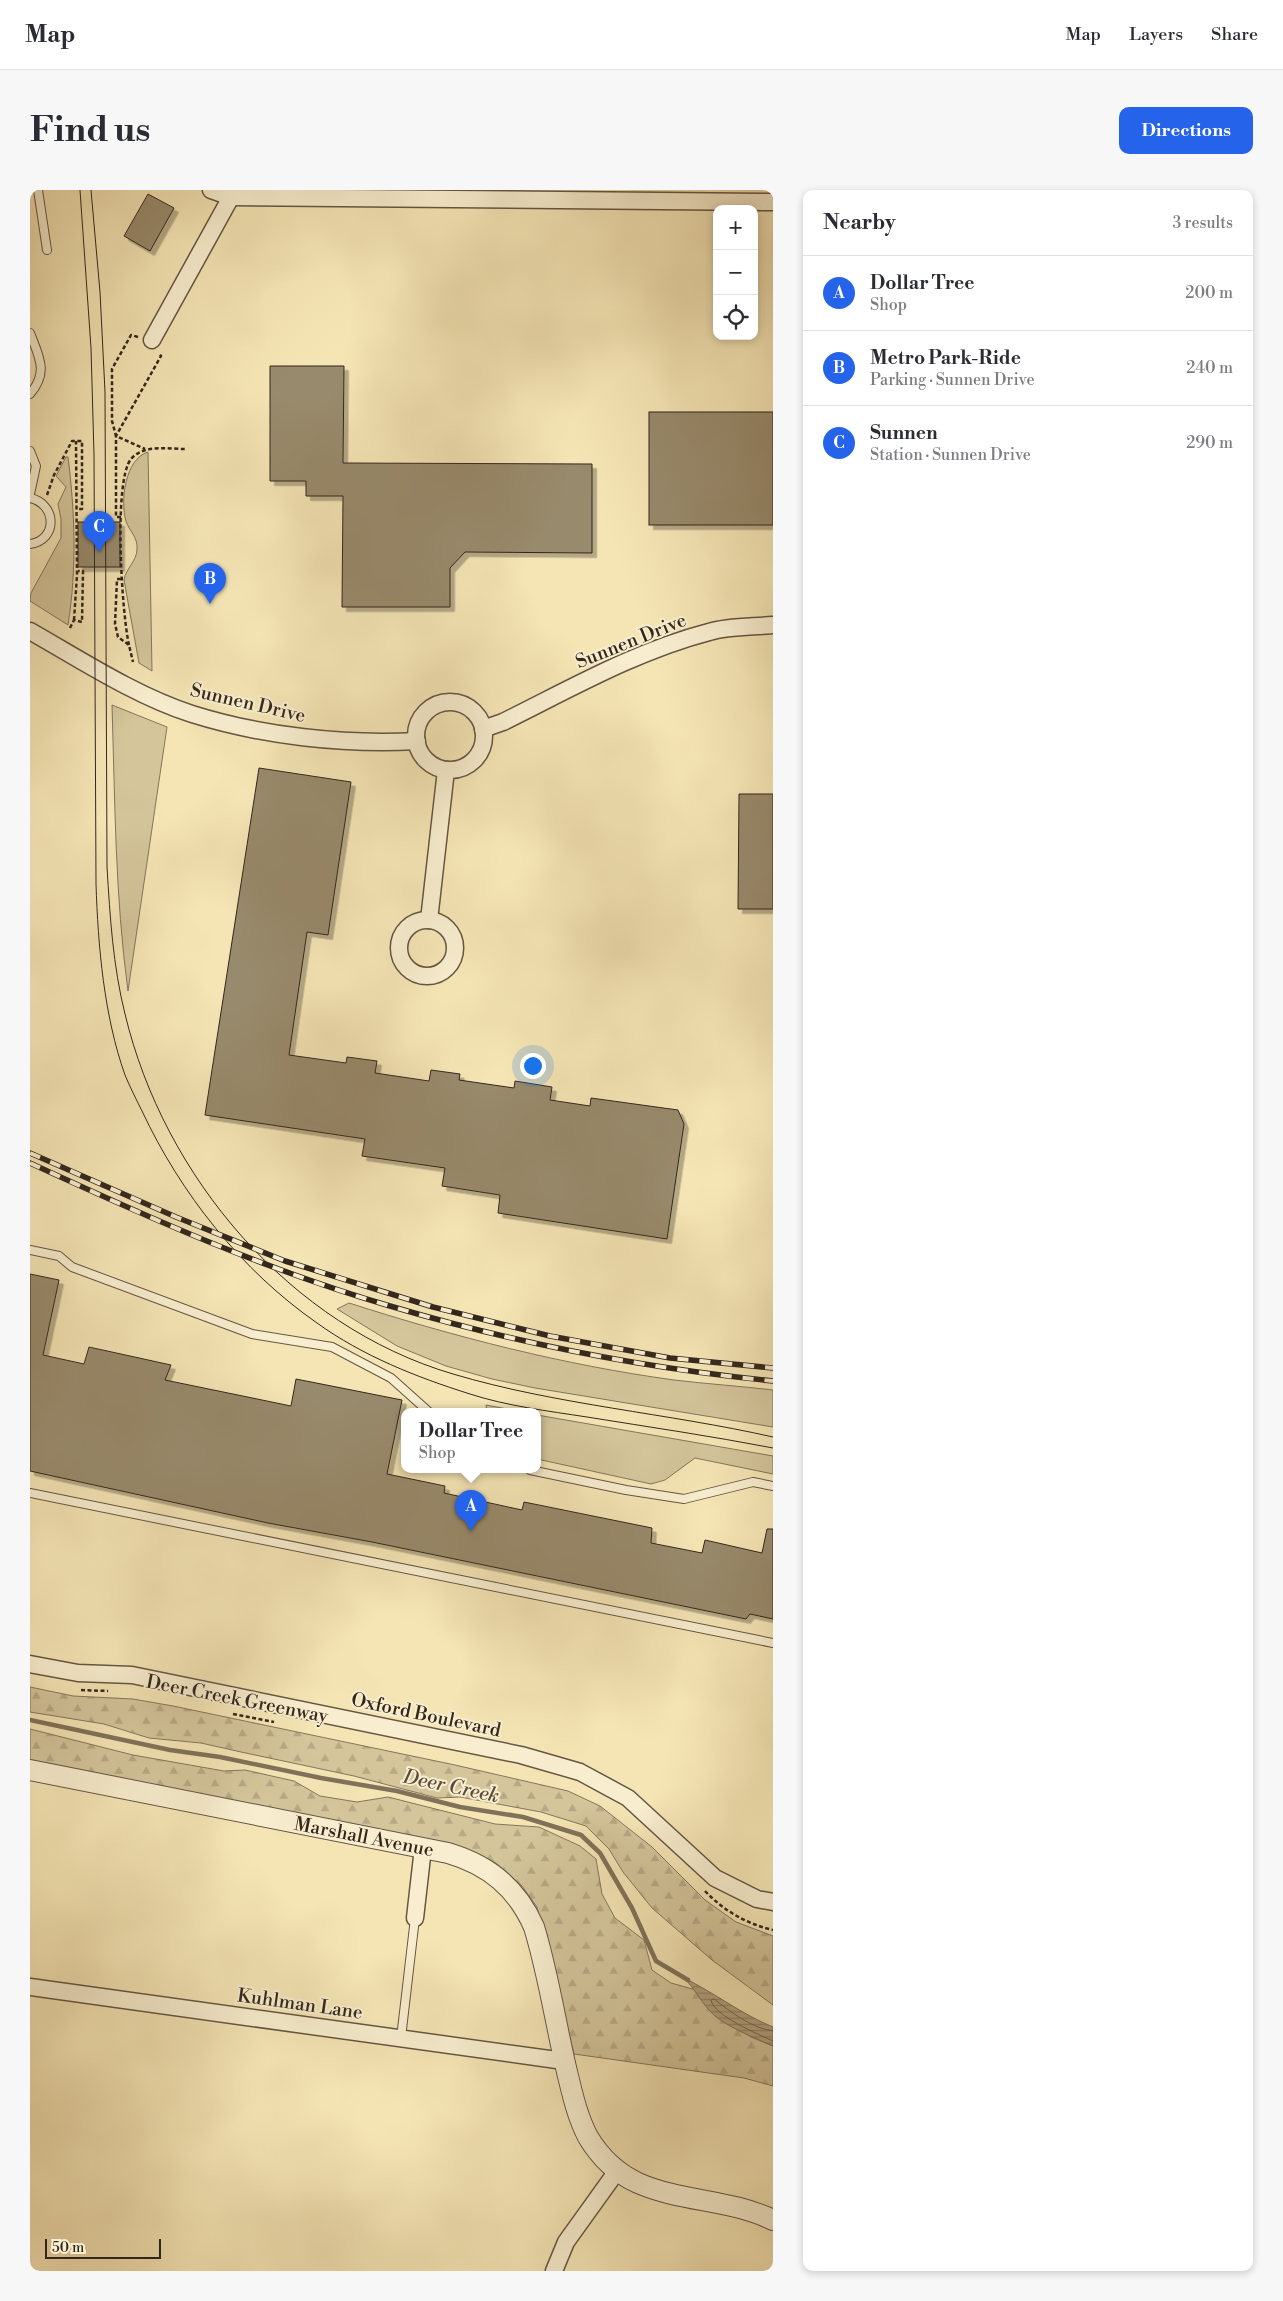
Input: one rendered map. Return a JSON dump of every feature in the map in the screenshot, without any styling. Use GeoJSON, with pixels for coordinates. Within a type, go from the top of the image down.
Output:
{"type":"FeatureCollection","features":[{"type":"Feature","properties":{"kind":"street"},"geometry":{"type":"LineString","coordinates":[[211,190],[232,193],[773,202]]}},
{"type":"Feature","properties":{"kind":"street"},"geometry":{"type":"LineString","coordinates":[[152,340],[232,193]]}},
{"type":"Feature","properties":{"kind":"street","name":"Sunnen Drive"},"geometry":{"type":"LineString","coordinates":[[483,729],[503,722],[621,664],[685,639],[710,631],[773,625]]}},
{"type":"Feature","properties":{"kind":"street","name":"Sunnen Drive"},"geometry":{"type":"LineString","coordinates":[[30,631],[105,674],[192,714],[279,734],[326,740],[373,743],[417,741]]}},
{"type":"Feature","properties":{"kind":"street"},"geometry":{"type":"LineString","coordinates":[[447,702],[455,702],[470,708],[478,717],[483,729],[483,745],[475,759],[462,768],[446,770],[434,766],[424,758],[417,741],[418,725],[426,712],[447,702]]}},
{"type":"Feature","properties":{"kind":"street"},"geometry":{"type":"LineString","coordinates":[[428,920],[446,770]]}},
{"type":"Feature","properties":{"kind":"street","name":"Oxford Boulevard"},"geometry":{"type":"LineString","coordinates":[[30,1664],[78,1673],[132,1675],[503,1751],[580,1772],[628,1798],[715,1878],[757,1899],[773,1902]]}},
{"type":"Feature","properties":{"kind":"street","name":"Marshall Avenue"},"geometry":{"type":"LineString","coordinates":[[30,1770],[423,1848],[458,1856],[483,1866],[506,1884],[522,1904],[534,1927],[540,1946],[575,2104],[588,2137],[599,2153],[618,2171],[638,2183],[655,2189],[737,2206],[773,2220]]}},
{"type":"Feature","properties":{"kind":"street"},"geometry":{"type":"LineString","coordinates":[[415,1918],[423,1848]]}},
{"type":"Feature","properties":{"kind":"street","name":"Kuhlman Lane"},"geometry":{"type":"LineString","coordinates":[[30,1987],[564,2061]]}},
{"type":"Feature","properties":{"kind":"street"},"geometry":{"type":"LineString","coordinates":[[554,2271],[566,2242],[618,2171]]}},
{"type":"Feature","properties":{"kind":"lane"},"geometry":{"type":"LineString","coordinates":[[38,190],[47,250]]}},
{"type":"Feature","properties":{"kind":"lane"},"geometry":{"type":"LineString","coordinates":[[30,332],[42,365],[40,383],[30,394]]}},
{"type":"Feature","properties":{"kind":"lane"},"geometry":{"type":"LineString","coordinates":[[30,451],[36,466],[30,494]]}},
{"type":"Feature","properties":{"kind":"lane"},"geometry":{"type":"LineString","coordinates":[[30,498],[44,504],[48,510],[51,524],[45,537],[31,546]]}},
{"type":"Feature","properties":{"kind":"lane"},"geometry":{"type":"LineString","coordinates":[[30,1250],[60,1256],[72,1267],[252,1334],[332,1347],[391,1378],[425,1408]]}},
{"type":"Feature","properties":{"kind":"lane"},"geometry":{"type":"LineString","coordinates":[[541,1472],[626,1490],[684,1499],[753,1482],[773,1486]]}},
{"type":"Feature","properties":{"kind":"lane"},"geometry":{"type":"LineString","coordinates":[[30,1493],[773,1643]]}},
{"type":"Feature","properties":{"kind":"lane"},"geometry":{"type":"LineString","coordinates":[[401,2038],[415,1918]]}},
{"type":"Feature","properties":{"kind":"path"},"geometry":{"type":"LineString","coordinates":[[116,436],[161,356],[152,340],[131,335],[112,369],[112,421],[116,436],[116,517],[122,517]]}},
{"type":"Feature","properties":{"kind":"path"},"geometry":{"type":"LineString","coordinates":[[116,436],[144,449],[186,449]]}},
{"type":"Feature","properties":{"kind":"path"},"geometry":{"type":"LineString","coordinates":[[44,504],[58,468],[72,441],[82,441],[82,509],[77,509]]}},
{"type":"Feature","properties":{"kind":"path"},"geometry":{"type":"LineString","coordinates":[[70,628],[74,620],[77,571],[76,441]]}},
{"type":"Feature","properties":{"kind":"path"},"geometry":{"type":"LineString","coordinates":[[133,662],[124,621],[121,579],[122,492],[130,460],[144,449]]}},
{"type":"Feature","properties":{"kind":"path"},"geometry":{"type":"LineString","coordinates":[[74,620],[82,622],[83,611],[83,571],[77,571]]}},
{"type":"Feature","properties":{"kind":"path"},"geometry":{"type":"LineString","coordinates":[[121,579],[117,579],[115,624],[118,637],[128,646]]}},
{"type":"Feature","properties":{"kind":"path"},"geometry":{"type":"LineString","coordinates":[[76,1690],[111,1691]]}},
{"type":"Feature","properties":{"kind":"path","name":"Deer Creek Greenway"},"geometry":{"type":"LineString","coordinates":[[230,1713],[276,1722]]}},
{"type":"Feature","properties":{"kind":"path"},"geometry":{"type":"LineString","coordinates":[[703,1890],[733,1914],[757,1926],[773,1930]]}},
{"type":"Feature","properties":{"kind":"green space"},"geometry":{"type":"Polygon","coordinates":[[[148,452],[152,671],[139,663],[124,580],[137,553],[137,545],[127,525],[124,513],[124,492],[129,472],[134,463],[140,456],[148,452]]]}},
{"type":"Feature","properties":{"kind":"green space"},"geometry":{"type":"Polygon","coordinates":[[[66,457],[68,457],[70,478],[74,541],[73,583],[68,625],[30,601],[31,593],[61,538],[61,519],[58,504],[66,487],[56,476],[66,457]]]}},
{"type":"Feature","properties":{"kind":"green space"},"geometry":{"type":"Polygon","coordinates":[[[112,705],[167,727],[128,991],[120,920],[112,705]]]}},
{"type":"Feature","properties":{"kind":"green space"},"geometry":{"type":"Polygon","coordinates":[[[349,1303],[469,1338],[551,1358],[674,1380],[773,1390],[773,1427],[535,1388],[492,1379],[446,1366],[397,1346],[337,1309],[349,1303]]]}},
{"type":"Feature","properties":{"kind":"green space"},"geometry":{"type":"Polygon","coordinates":[[[486,1405],[502,1408],[486,1408],[486,1405]]]}},
{"type":"Feature","properties":{"kind":"green space"},"geometry":{"type":"Polygon","coordinates":[[[541,1416],[773,1456],[773,1474],[695,1458],[665,1480],[651,1484],[541,1460],[541,1416]]]}},
{"type":"Feature","properties":{"kind":"green space"},"geometry":{"type":"Polygon","coordinates":[[[30,1687],[73,1696],[133,1699],[173,1706],[455,1765],[568,1791],[600,1806],[652,1847],[705,1900],[736,1922],[773,1936],[773,2005],[712,1960],[652,1908],[623,1872],[609,1849],[586,1826],[541,1812],[460,1797],[437,1798],[354,1776],[201,1743],[149,1738],[104,1724],[30,1712],[30,1687]]]}},
{"type":"Feature","properties":{"kind":"green space"},"geometry":{"type":"Polygon","coordinates":[[[30,1729],[133,1755],[224,1771],[245,1770],[294,1781],[320,1796],[357,1802],[388,1797],[495,1824],[539,1827],[580,1846],[596,1859],[602,1894],[615,1918],[644,1940],[652,1970],[671,1983],[696,1990],[712,2013],[751,2037],[773,2046],[773,2086],[744,2078],[574,2054],[537,1907],[522,1886],[496,1863],[461,1847],[432,1840],[30,1762],[30,1729]]]}},
{"type":"Feature","properties":{"kind":"water"},"geometry":{"type":"Polygon","coordinates":[[[684,1978],[773,2027],[773,2046],[740,2031],[716,2017],[684,1978]]]}},
{"type":"Feature","properties":{"kind":"building"},"geometry":{"type":"Polygon","coordinates":[[[148,194],[174,208],[150,251],[124,236],[148,194]]]}},
{"type":"Feature","properties":{"kind":"building"},"geometry":{"type":"Polygon","coordinates":[[[270,366],[344,366],[343,463],[592,464],[592,553],[465,552],[450,568],[450,607],[342,607],[343,496],[306,496],[306,481],[270,481],[270,366]]]}},
{"type":"Feature","properties":{"kind":"building"},"geometry":{"type":"Polygon","coordinates":[[[649,412],[773,412],[773,525],[649,525],[649,412]]]}},
{"type":"Feature","properties":{"kind":"building"},"geometry":{"type":"Polygon","coordinates":[[[78,522],[120,522],[120,567],[78,567],[78,522]]]}},
{"type":"Feature","properties":{"kind":"building"},"geometry":{"type":"Polygon","coordinates":[[[259,768],[351,782],[328,935],[307,932],[289,1055],[346,1063],[347,1057],[377,1061],[375,1073],[429,1081],[431,1070],[460,1074],[459,1080],[514,1088],[515,1081],[552,1087],[550,1100],[590,1106],[591,1098],[678,1110],[684,1124],[667,1239],[498,1213],[500,1195],[442,1186],[445,1168],[362,1156],[365,1139],[205,1115],[259,768]]]}},
{"type":"Feature","properties":{"kind":"building"},"geometry":{"type":"Polygon","coordinates":[[[739,794],[773,794],[773,909],[738,909],[739,794]]]}},
{"type":"Feature","properties":{"kind":"building"},"geometry":{"type":"Polygon","coordinates":[[[30,1274],[59,1280],[43,1355],[84,1364],[89,1347],[171,1365],[165,1380],[291,1406],[296,1379],[402,1400],[387,1474],[445,1486],[444,1493],[522,1510],[524,1502],[652,1528],[651,1543],[702,1553],[705,1540],[762,1553],[767,1529],[773,1529],[773,1619],[750,1614],[746,1619],[372,1542],[268,1523],[30,1471],[30,1274]]]}},
{"type":"Feature","properties":{"kind":"waterway","name":"Deer Creek"},"geometry":{"type":"LineString","coordinates":[[30,1720],[170,1750],[220,1757],[321,1778],[397,1791],[460,1807],[523,1817],[581,1835],[600,1853],[632,1908],[656,1961],[688,1980]]}},
{"type":"Feature","properties":{"kind":"tram line"},"geometry":{"type":"LineString","coordinates":[[80,190],[91,348],[94,455],[96,884],[98,932],[107,1005],[125,1075],[158,1142],[194,1201],[239,1255],[289,1302],[335,1335],[390,1364],[470,1394],[498,1402],[532,1408]]}},
{"type":"Feature","properties":{"kind":"tram line"},"geometry":{"type":"LineString","coordinates":[[91,190],[100,292],[105,392],[107,867],[111,923],[115,960],[125,1014],[144,1074],[170,1132],[203,1187],[242,1237],[288,1282],[338,1320],[394,1351],[453,1374],[492,1385],[532,1394],[693,1421],[773,1437]]}},
{"type":"Feature","properties":{"kind":"tram line"},"geometry":{"type":"LineString","coordinates":[[541,1410],[773,1448]]}},
{"type":"Feature","properties":{"kind":"railway"},"geometry":{"type":"LineString","coordinates":[[30,1153],[176,1217],[285,1261],[433,1307],[550,1336],[670,1358],[773,1368]]}},
{"type":"Feature","properties":{"kind":"railway"},"geometry":{"type":"LineString","coordinates":[[30,1163],[118,1203],[252,1259],[344,1292],[390,1306],[532,1343],[676,1369],[773,1381]]}},
{"type":"Feature","properties":{"kind":"place","name":"Sunnen"},"geometry":{"type":"Point","coordinates":[99,552]}},
{"type":"Feature","properties":{"kind":"place","name":"Metro Park-Ride"},"geometry":{"type":"Point","coordinates":[210,604]}},
{"type":"Feature","properties":{"kind":"place","name":"Dollar Tree"},"geometry":{"type":"Point","coordinates":[471,1531]}}]}
